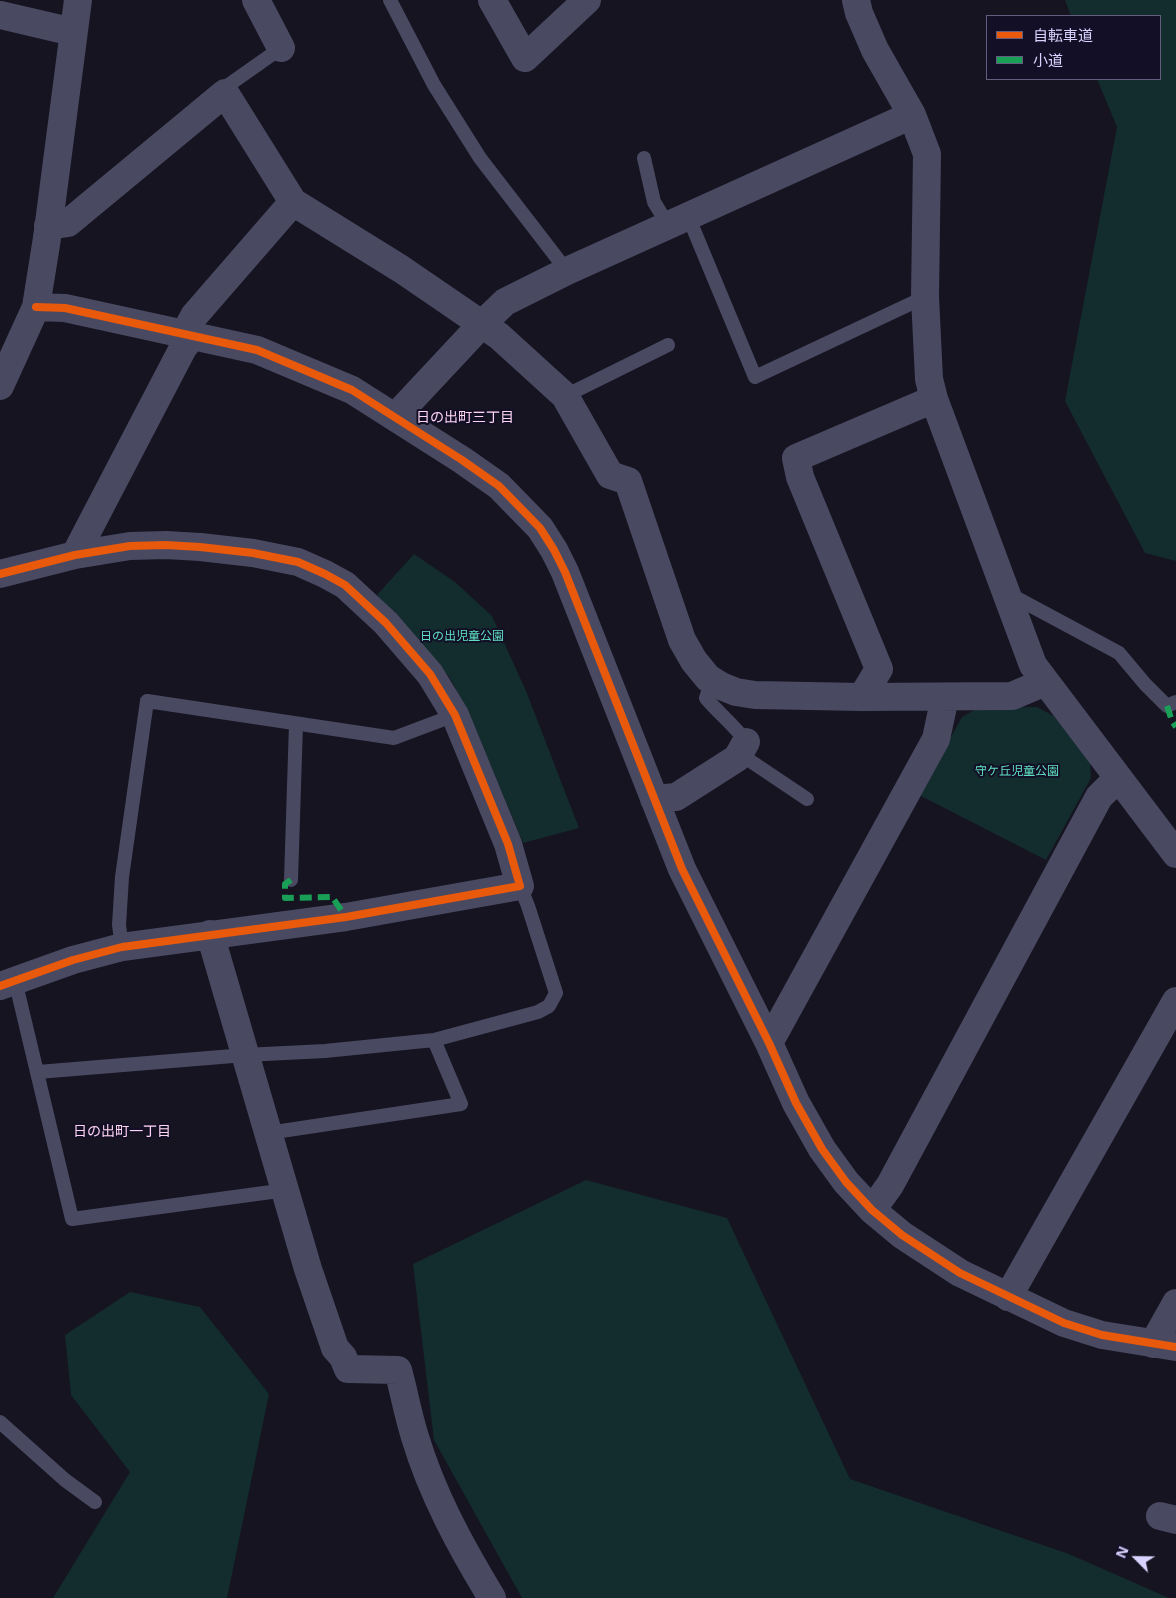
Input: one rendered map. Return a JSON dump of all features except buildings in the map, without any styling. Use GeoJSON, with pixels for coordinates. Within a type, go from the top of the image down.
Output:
{"type":"FeatureCollection","features":[{"type":"Feature","properties":{"kind":"street"},"geometry":{"type":"LineString","coordinates":[[0,386],[36,307],[78,0]]}},
{"type":"Feature","properties":{"kind":"street"},"geometry":{"type":"LineString","coordinates":[[256,0],[280,48]]}},
{"type":"Feature","properties":{"kind":"street"},"geometry":{"type":"LineString","coordinates":[[492,0],[525,58],[587,0]]}},
{"type":"Feature","properties":{"kind":"street"},"geometry":{"type":"LineString","coordinates":[[856,0],[859,13],[875,50],[912,115],[926,154],[925,297],[929,379],[934,399],[1033,665],[1176,854]]}},
{"type":"Feature","properties":{"kind":"street"},"geometry":{"type":"LineString","coordinates":[[0,15],[73,32]]}},
{"type":"Feature","properties":{"kind":"street"},"geometry":{"type":"LineString","coordinates":[[48,226],[68,223],[225,93],[294,202],[401,269],[499,336],[565,396],[610,475],[628,481],[682,640],[694,661],[712,680],[736,692],[755,695],[862,697],[1012,696],[1045,682]]}},
{"type":"Feature","properties":{"kind":"street"},"geometry":{"type":"LineString","coordinates":[[395,417],[505,302],[567,271],[912,115]]}},
{"type":"Feature","properties":{"kind":"street"},"geometry":{"type":"LineString","coordinates":[[76,555],[183,348],[194,316],[294,202]]}},
{"type":"Feature","properties":{"kind":"street"},"geometry":{"type":"LineString","coordinates":[[36,307],[65,308],[189,334],[257,350],[277,357],[352,390],[499,486],[540,528],[565,572],[682,869],[769,1043],[796,1102],[822,1149],[846,1182],[872,1210],[902,1235],[960,1273],[1064,1323],[1102,1335],[1165,1345],[1176,1303]]}},
{"type":"Feature","properties":{"kind":"street"},"geometry":{"type":"LineString","coordinates":[[862,697],[879,670],[800,478],[796,458],[934,399]]}},
{"type":"Feature","properties":{"kind":"street"},"geometry":{"type":"LineString","coordinates":[[0,574],[76,555],[130,546],[200,547],[298,562],[345,585],[386,623],[430,674],[455,716],[508,844],[520,886],[346,917],[122,947],[74,960],[8,983]]}},
{"type":"Feature","properties":{"kind":"street"},"geometry":{"type":"LineString","coordinates":[[769,1043],[936,739],[944,697]]}},
{"type":"Feature","properties":{"kind":"street"},"geometry":{"type":"LineString","coordinates":[[654,799],[676,796],[738,758],[743,748]]}},
{"type":"Feature","properties":{"kind":"street"},"geometry":{"type":"LineString","coordinates":[[872,1210],[890,1185],[1099,797],[1118,778]]}},
{"type":"Feature","properties":{"kind":"street"},"geometry":{"type":"LineString","coordinates":[[210,934],[308,1269],[334,1348],[343,1357],[348,1369],[398,1370],[415,1437],[436,1495],[462,1548],[492,1598]]}},
{"type":"Feature","properties":{"kind":"street"},"geometry":{"type":"LineString","coordinates":[[1008,1296],[1176,1001]]}},
{"type":"Feature","properties":{"kind":"lane"},"geometry":{"type":"LineString","coordinates":[[390,0],[434,85],[480,158],[567,271]]}},
{"type":"Feature","properties":{"kind":"lane"},"geometry":{"type":"LineString","coordinates":[[225,93],[230,84],[280,48]]}},
{"type":"Feature","properties":{"kind":"lane"},"geometry":{"type":"LineString","coordinates":[[644,158],[654,202],[678,221],[755,377],[925,297]]}},
{"type":"Feature","properties":{"kind":"lane"},"geometry":{"type":"LineString","coordinates":[[565,396],[668,345]]}},
{"type":"Feature","properties":{"kind":"lane"},"geometry":{"type":"LineString","coordinates":[[1006,592],[1119,653],[1145,684],[1167,706],[1176,702]]}},
{"type":"Feature","properties":{"kind":"lane"},"geometry":{"type":"LineString","coordinates":[[712,680],[706,698],[740,733],[743,748],[807,799]]}},
{"type":"Feature","properties":{"kind":"lane"},"geometry":{"type":"LineString","coordinates":[[122,947],[119,925],[122,877],[147,701],[394,738],[455,716]]}},
{"type":"Feature","properties":{"kind":"lane"},"geometry":{"type":"LineString","coordinates":[[291,880],[296,724]]}},
{"type":"Feature","properties":{"kind":"lane"},"geometry":{"type":"LineString","coordinates":[[38,1072],[245,1055],[325,1051],[434,1040],[538,1012],[549,1006],[556,993],[520,886]]}},
{"type":"Feature","properties":{"kind":"lane"},"geometry":{"type":"LineString","coordinates":[[8,983],[38,1072],[72,1220],[286,1190]]}},
{"type":"Feature","properties":{"kind":"lane"},"geometry":{"type":"LineString","coordinates":[[268,1133],[461,1104],[434,1040]]}},
{"type":"Feature","properties":{"kind":"lane"},"geometry":{"type":"LineString","coordinates":[[0,1422],[65,1480],[95,1502]]}},
{"type":"Feature","properties":{"kind":"green space"},"geometry":{"type":"Polygon","coordinates":[[[1065,0],[1176,0],[1176,561],[1145,553],[1065,401],[1117,127],[1097,80],[1161,80],[1161,15],[1071,15],[1065,0]]]}},
{"type":"Feature","properties":{"kind":"green space","name":"日の出児童公園"},"geometry":{"type":"Polygon","coordinates":[[[414,554],[455,582],[492,616],[526,691],[579,828],[523,843],[469,714],[450,678],[377,595],[414,554]]]}},
{"type":"Feature","properties":{"kind":"green space","name":"守ケ丘児童公園"},"geometry":{"type":"Polygon","coordinates":[[[1037,707],[1054,716],[1090,761],[1091,778],[1046,860],[919,795],[962,717],[978,708],[1037,707]]]}},
{"type":"Feature","properties":{"kind":"green space"},"geometry":{"type":"Polygon","coordinates":[[[586,1180],[727,1218],[850,1479],[1069,1554],[1169,1598],[522,1598],[434,1440],[413,1264],[586,1180]]]}},
{"type":"Feature","properties":{"kind":"green space"},"geometry":{"type":"Polygon","coordinates":[[[130,1292],[200,1307],[269,1394],[227,1598],[53,1598],[130,1472],[71,1395],[65,1335],[130,1292]]]}},
{"type":"Feature","properties":{"kind":"marked path"},"geometry":{"type":"LineString","coordinates":[[1167,706],[1176,727]]}},
{"type":"Feature","properties":{"kind":"marked path"},"geometry":{"type":"LineString","coordinates":[[291,880],[285,884],[285,898],[332,897],[346,917]]}},
{"type":"Feature","properties":{"kind":"cycle path"},"geometry":{"type":"LineString","coordinates":[[36,307],[65,308],[257,350],[352,390],[462,460],[499,486],[540,528],[565,572],[682,869],[769,1043],[796,1103],[822,1149],[846,1182],[872,1210],[902,1235],[960,1273],[1064,1323],[1102,1335],[1176,1347]]}},
{"type":"Feature","properties":{"kind":"cycle path"},"geometry":{"type":"LineString","coordinates":[[0,574],[75,555],[130,546],[166,545],[253,553],[298,562],[345,585],[386,623],[430,674],[455,715],[508,844],[520,886],[346,917],[122,947],[73,960],[0,986]]}},
{"type":"Feature","properties":{"kind":"district","name":"日の出町三丁目"},"geometry":{"type":"Point","coordinates":[465,418]}},
{"type":"Feature","properties":{"kind":"district","name":"日の出町一丁目"},"geometry":{"type":"Point","coordinates":[122,1132]}}]}
